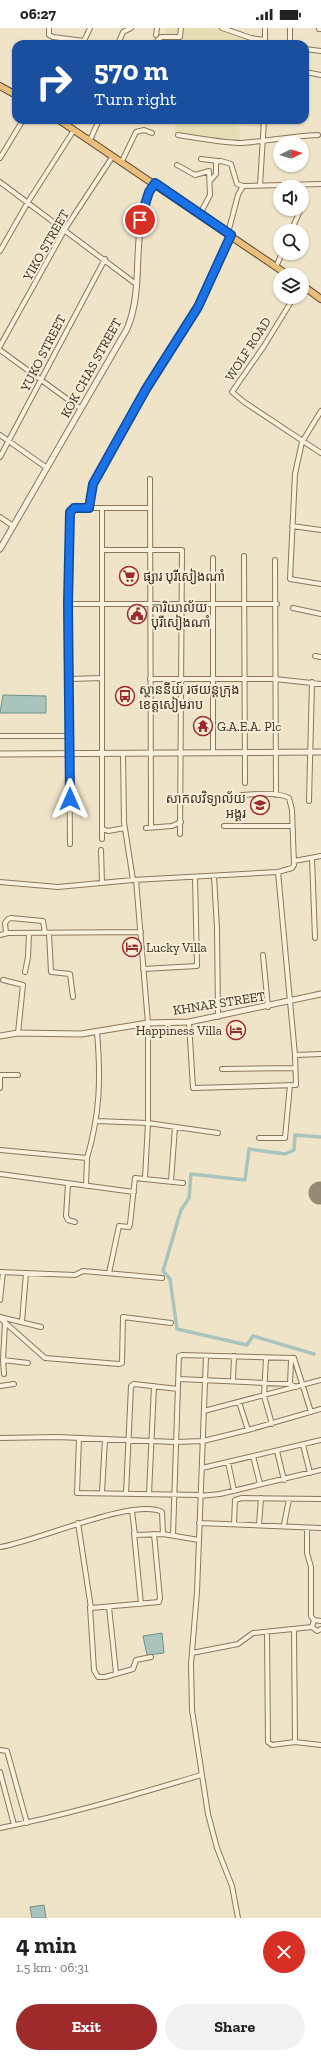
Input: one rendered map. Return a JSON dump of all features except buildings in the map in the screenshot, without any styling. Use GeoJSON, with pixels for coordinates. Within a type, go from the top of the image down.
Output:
{"type":"FeatureCollection","features":[{"type":"Feature","properties":{"kind":"highway"},"geometry":{"type":"LineString","coordinates":[[0,86],[12,93]]}},
{"type":"Feature","properties":{"kind":"highway"},"geometry":{"type":"LineString","coordinates":[[65,124],[155,183],[276,267]]}},
{"type":"Feature","properties":{"kind":"highway"},"geometry":{"type":"LineString","coordinates":[[309,290],[321,298]]}},
{"type":"Feature","properties":{"kind":"street"},"geometry":{"type":"LineString","coordinates":[[49,28],[50,37],[74,40]]}},
{"type":"Feature","properties":{"kind":"street"},"geometry":{"type":"LineString","coordinates":[[84,40],[86,39],[90,28]]}},
{"type":"Feature","properties":{"kind":"street"},"geometry":{"type":"LineString","coordinates":[[120,40],[123,32],[131,28]]}},
{"type":"Feature","properties":{"kind":"street"},"geometry":{"type":"LineString","coordinates":[[156,35],[157,28]]}},
{"type":"Feature","properties":{"kind":"street"},"geometry":{"type":"LineString","coordinates":[[158,40],[161,37],[180,36],[181,28]]}},
{"type":"Feature","properties":{"kind":"street"},"geometry":{"type":"LineString","coordinates":[[222,28],[257,40]]}},
{"type":"Feature","properties":{"kind":"street"},"geometry":{"type":"LineString","coordinates":[[265,28],[265,40]]}},
{"type":"Feature","properties":{"kind":"street"},"geometry":{"type":"LineString","coordinates":[[290,28],[290,40]]}},
{"type":"Feature","properties":{"kind":"street"},"geometry":{"type":"LineString","coordinates":[[309,50],[321,51]]}},
{"type":"Feature","properties":{"kind":"street"},"geometry":{"type":"LineString","coordinates":[[309,73],[321,75]]}},
{"type":"Feature","properties":{"kind":"street"},"geometry":{"type":"LineString","coordinates":[[0,158],[21,124]]}},
{"type":"Feature","properties":{"kind":"street"},"geometry":{"type":"LineString","coordinates":[[90,140],[97,124]]}},
{"type":"Feature","properties":{"kind":"street"},"geometry":{"type":"LineString","coordinates":[[260,185],[264,124]]}},
{"type":"Feature","properties":{"kind":"street"},"geometry":{"type":"LineString","coordinates":[[0,251],[28,202],[74,130]]}},
{"type":"Feature","properties":{"kind":"street"},"geometry":{"type":"LineString","coordinates":[[122,161],[136,132],[144,130],[152,133]]}},
{"type":"Feature","properties":{"kind":"street"},"geometry":{"type":"LineString","coordinates":[[178,135],[233,142],[279,140],[292,136],[318,135]]}},
{"type":"Feature","properties":{"kind":"street","name":"YIKO STREET"},"geometry":{"type":"LineString","coordinates":[[0,346],[65,229],[113,155]]}},
{"type":"Feature","properties":{"kind":"street"},"geometry":{"type":"LineString","coordinates":[[201,159],[216,163],[230,163],[237,184],[243,186],[321,184]]}},
{"type":"Feature","properties":{"kind":"street"},"geometry":{"type":"LineString","coordinates":[[177,165],[195,175],[209,171],[216,163]]}},
{"type":"Feature","properties":{"kind":"street"},"geometry":{"type":"LineString","coordinates":[[210,181],[216,174],[216,163]]}},
{"type":"Feature","properties":{"kind":"street"},"geometry":{"type":"LineString","coordinates":[[200,214],[210,195],[209,171]]}},
{"type":"Feature","properties":{"kind":"street"},"geometry":{"type":"LineString","coordinates":[[0,182],[65,229],[136,284]]}},
{"type":"Feature","properties":{"kind":"street","name":"KOK CHAS STREET"},"geometry":{"type":"LineString","coordinates":[[0,549],[127,329],[133,315],[140,220],[149,192],[155,183]]}},
{"type":"Feature","properties":{"kind":"street"},"geometry":{"type":"LineString","coordinates":[[89,508],[93,484],[146,389],[198,307],[229,234],[238,194],[243,186]]}},
{"type":"Feature","properties":{"kind":"street","name":"YUKO STREET"},"geometry":{"type":"LineString","coordinates":[[0,456],[9,442],[105,259]]}},
{"type":"Feature","properties":{"kind":"street"},"geometry":{"type":"LineString","coordinates":[[276,267],[279,260]]}},
{"type":"Feature","properties":{"kind":"street","name":"WOLF ROAD"},"geometry":{"type":"LineString","coordinates":[[290,304],[264,346],[232,392],[302,442]]}},
{"type":"Feature","properties":{"kind":"street"},"geometry":{"type":"LineString","coordinates":[[0,350],[81,408]]}},
{"type":"Feature","properties":{"kind":"street"},"geometry":{"type":"LineString","coordinates":[[321,411],[302,442],[295,474],[290,581],[321,584]]}},
{"type":"Feature","properties":{"kind":"street"},"geometry":{"type":"LineString","coordinates":[[0,435],[47,468]]}},
{"type":"Feature","properties":{"kind":"street"},"geometry":{"type":"LineString","coordinates":[[302,442],[321,453]]}},
{"type":"Feature","properties":{"kind":"street"},"geometry":{"type":"LineString","coordinates":[[150,479],[149,603],[151,825]]}},
{"type":"Feature","properties":{"kind":"street"},"geometry":{"type":"LineString","coordinates":[[70,844],[68,604],[70,512],[74,508],[150,508]]}},
{"type":"Feature","properties":{"kind":"street"},"geometry":{"type":"LineString","coordinates":[[102,508],[102,840]]}},
{"type":"Feature","properties":{"kind":"street"},"geometry":{"type":"LineString","coordinates":[[0,517],[13,526]]}},
{"type":"Feature","properties":{"kind":"street"},"geometry":{"type":"LineString","coordinates":[[292,526],[321,530]]}},
{"type":"Feature","properties":{"kind":"street"},"geometry":{"type":"LineString","coordinates":[[102,550],[182,550],[182,753],[180,834]]}},
{"type":"Feature","properties":{"kind":"street"},"geometry":{"type":"LineString","coordinates":[[244,556],[246,679],[245,783]]}},
{"type":"Feature","properties":{"kind":"street"},"geometry":{"type":"LineString","coordinates":[[213,558],[213,752]]}},
{"type":"Feature","properties":{"kind":"street"},"geometry":{"type":"LineString","coordinates":[[275,560],[277,604],[275,679],[276,795]]}},
{"type":"Feature","properties":{"kind":"street"},"geometry":{"type":"LineString","coordinates":[[68,604],[277,604]]}},
{"type":"Feature","properties":{"kind":"street"},"geometry":{"type":"LineString","coordinates":[[293,608],[321,614]]}},
{"type":"Feature","properties":{"kind":"street"},"geometry":{"type":"LineString","coordinates":[[315,656],[321,657]]}},
{"type":"Feature","properties":{"kind":"street"},"geometry":{"type":"LineString","coordinates":[[69,679],[102,678]]}},
{"type":"Feature","properties":{"kind":"street"},"geometry":{"type":"LineString","coordinates":[[150,679],[275,679],[321,684]]}},
{"type":"Feature","properties":{"kind":"street"},"geometry":{"type":"LineString","coordinates":[[309,802],[312,682]]}},
{"type":"Feature","properties":{"kind":"street"},"geometry":{"type":"LineString","coordinates":[[0,736],[70,736]]}},
{"type":"Feature","properties":{"kind":"street"},"geometry":{"type":"LineString","coordinates":[[0,754],[321,752]]}},
{"type":"Feature","properties":{"kind":"street"},"geometry":{"type":"LineString","coordinates":[[123,753],[125,828],[141,932],[148,1023],[148,1123],[145,1178]]}},
{"type":"Feature","properties":{"kind":"street"},"geometry":{"type":"LineString","coordinates":[[0,882],[58,887],[134,880],[278,872],[292,868],[294,861],[291,802],[285,796],[242,795]]}},
{"type":"Feature","properties":{"kind":"street"},"geometry":{"type":"LineString","coordinates":[[146,828],[172,826],[181,822]]}},
{"type":"Feature","properties":{"kind":"street"},"geometry":{"type":"LineString","coordinates":[[224,826],[292,826]]}},
{"type":"Feature","properties":{"kind":"street"},"geometry":{"type":"LineString","coordinates":[[103,829],[108,831],[125,828]]}},
{"type":"Feature","properties":{"kind":"street"},"geometry":{"type":"LineString","coordinates":[[101,850],[102,883]]}},
{"type":"Feature","properties":{"kind":"street"},"geometry":{"type":"LineString","coordinates":[[294,861],[321,856]]}},
{"type":"Feature","properties":{"kind":"street"},"geometry":{"type":"LineString","coordinates":[[312,858],[315,938]]}},
{"type":"Feature","properties":{"kind":"street"},"geometry":{"type":"LineString","coordinates":[[189,1022],[193,1088],[296,1085],[295,1055],[278,872]]}},
{"type":"Feature","properties":{"kind":"street"},"geometry":{"type":"LineString","coordinates":[[214,876],[217,928],[218,1016]]}},
{"type":"Feature","properties":{"kind":"street"},"geometry":{"type":"LineString","coordinates":[[143,969],[197,966],[195,877]]}},
{"type":"Feature","properties":{"kind":"street"},"geometry":{"type":"LineString","coordinates":[[6,933],[5,923],[11,918],[43,921],[47,933],[51,972],[70,974],[73,997]]}},
{"type":"Feature","properties":{"kind":"street"},"geometry":{"type":"LineString","coordinates":[[0,935],[6,933],[141,932]]}},
{"type":"Feature","properties":{"kind":"street"},"geometry":{"type":"LineString","coordinates":[[25,972],[29,933]]}},
{"type":"Feature","properties":{"kind":"street"},"geometry":{"type":"LineString","coordinates":[[263,955],[268,1007]]}},
{"type":"Feature","properties":{"kind":"street"},"geometry":{"type":"LineString","coordinates":[[3,980],[23,985],[18,1033]]}},
{"type":"Feature","properties":{"kind":"street","name":"KHNAR STREET"},"geometry":{"type":"LineString","coordinates":[[0,1036],[18,1033],[81,1034],[148,1023],[189,1022],[268,1007],[321,994]]}},
{"type":"Feature","properties":{"kind":"street"},"geometry":{"type":"LineString","coordinates":[[86,1186],[87,1158],[97,1121],[100,1088],[97,1032]]}},
{"type":"Feature","properties":{"kind":"street"},"geometry":{"type":"LineString","coordinates":[[295,1055],[321,1054]]}},
{"type":"Feature","properties":{"kind":"street"},"geometry":{"type":"LineString","coordinates":[[222,1069],[295,1068]]}},
{"type":"Feature","properties":{"kind":"street"},"geometry":{"type":"LineString","coordinates":[[0,1088],[1,1074],[18,1075]]}},
{"type":"Feature","properties":{"kind":"street"},"geometry":{"type":"LineString","coordinates":[[259,1138],[285,1138],[290,1085]]}},
{"type":"Feature","properties":{"kind":"street"},"geometry":{"type":"LineString","coordinates":[[97,1121],[148,1123],[218,1133]]}},
{"type":"Feature","properties":{"kind":"street"},"geometry":{"type":"LineString","coordinates":[[171,1181],[175,1127]]}},
{"type":"Feature","properties":{"kind":"street"},"geometry":{"type":"LineString","coordinates":[[0,1150],[87,1158]]}},
{"type":"Feature","properties":{"kind":"street"},"geometry":{"type":"LineString","coordinates":[[0,1174],[134,1192]]}},
{"type":"Feature","properties":{"kind":"street"},"geometry":{"type":"LineString","coordinates":[[109,1273],[119,1226],[129,1227],[130,1224],[135,1178],[183,1183]]}},
{"type":"Feature","properties":{"kind":"street"},"geometry":{"type":"LineString","coordinates":[[68,1184],[66,1216],[68,1220],[75,1222]]}},
{"type":"Feature","properties":{"kind":"street"},"geometry":{"type":"LineString","coordinates":[[0,1300],[2,1272],[75,1275],[83,1271],[162,1278]]}},
{"type":"Feature","properties":{"kind":"street"},"geometry":{"type":"LineString","coordinates":[[22,1322],[26,1274]]}},
{"type":"Feature","properties":{"kind":"street"},"geometry":{"type":"LineString","coordinates":[[0,1317],[41,1328]]}},
{"type":"Feature","properties":{"kind":"street"},"geometry":{"type":"LineString","coordinates":[[0,1317],[5,1324],[46,1358],[119,1364],[122,1362],[123,1317],[171,1322]]}},
{"type":"Feature","properties":{"kind":"street"},"geometry":{"type":"LineString","coordinates":[[4,1374],[2,1360],[5,1324]]}},
{"type":"Feature","properties":{"kind":"street"},"geometry":{"type":"LineString","coordinates":[[173,1535],[179,1356],[294,1358]]}},
{"type":"Feature","properties":{"kind":"street"},"geometry":{"type":"LineString","coordinates":[[206,1356],[197,1592],[192,1652],[192,1710],[201,1775],[212,1832],[232,1886],[238,1918]]}},
{"type":"Feature","properties":{"kind":"street"},"geometry":{"type":"LineString","coordinates":[[233,1381],[234,1356]]}},
{"type":"Feature","properties":{"kind":"street"},"geometry":{"type":"LineString","coordinates":[[266,1358],[264,1396],[272,1424]]}},
{"type":"Feature","properties":{"kind":"street"},"geometry":{"type":"LineString","coordinates":[[290,1384],[291,1361],[294,1358]]}},
{"type":"Feature","properties":{"kind":"street"},"geometry":{"type":"LineString","coordinates":[[294,1358],[311,1412]]}},
{"type":"Feature","properties":{"kind":"street"},"geometry":{"type":"LineString","coordinates":[[2,1360],[28,1363]]}},
{"type":"Feature","properties":{"kind":"street"},"geometry":{"type":"LineString","coordinates":[[179,1379],[264,1382],[290,1384],[296,1387]]}},
{"type":"Feature","properties":{"kind":"street"},"geometry":{"type":"LineString","coordinates":[[204,1411],[321,1380]]}},
{"type":"Feature","properties":{"kind":"street"},"geometry":{"type":"LineString","coordinates":[[0,1386],[14,1384]]}},
{"type":"Feature","properties":{"kind":"street"},"geometry":{"type":"LineString","coordinates":[[126,1494],[131,1386],[134,1384],[178,1389]]}},
{"type":"Feature","properties":{"kind":"street"},"geometry":{"type":"LineString","coordinates":[[150,1494],[154,1386]]}},
{"type":"Feature","properties":{"kind":"street"},"geometry":{"type":"LineString","coordinates":[[239,1402],[248,1430]]}},
{"type":"Feature","properties":{"kind":"street"},"geometry":{"type":"LineString","coordinates":[[0,1438],[79,1438],[175,1442],[203,1441],[272,1424],[321,1409]]}},
{"type":"Feature","properties":{"kind":"street"},"geometry":{"type":"LineString","coordinates":[[79,1438],[77,1493],[174,1494],[200,1496],[234,1491],[321,1470]]}},
{"type":"Feature","properties":{"kind":"street"},"geometry":{"type":"LineString","coordinates":[[102,1493],[105,1439]]}},
{"type":"Feature","properties":{"kind":"street"},"geometry":{"type":"LineString","coordinates":[[202,1468],[321,1440]]}},
{"type":"Feature","properties":{"kind":"street"},"geometry":{"type":"LineString","coordinates":[[303,1445],[310,1473]]}},
{"type":"Feature","properties":{"kind":"street"},"geometry":{"type":"LineString","coordinates":[[277,1451],[284,1480]]}},
{"type":"Feature","properties":{"kind":"street"},"geometry":{"type":"LineString","coordinates":[[252,1456],[260,1484]]}},
{"type":"Feature","properties":{"kind":"street"},"geometry":{"type":"LineString","coordinates":[[228,1462],[234,1491]]}},
{"type":"Feature","properties":{"kind":"street"},"geometry":{"type":"LineString","coordinates":[[234,1524],[235,1500],[242,1498],[321,1500]]}},
{"type":"Feature","properties":{"kind":"street"},"geometry":{"type":"LineString","coordinates":[[259,1525],[260,1498]]}},
{"type":"Feature","properties":{"kind":"street"},"geometry":{"type":"LineString","coordinates":[[284,1525],[289,1499]]}},
{"type":"Feature","properties":{"kind":"street"},"geometry":{"type":"LineString","coordinates":[[0,1547],[28,1541],[78,1523],[132,1511],[161,1511],[163,1534]]}},
{"type":"Feature","properties":{"kind":"street"},"geometry":{"type":"LineString","coordinates":[[132,1511],[141,1604]]}},
{"type":"Feature","properties":{"kind":"street"},"geometry":{"type":"LineString","coordinates":[[122,1513],[133,1519]]}},
{"type":"Feature","properties":{"kind":"street"},"geometry":{"type":"LineString","coordinates":[[78,1523],[90,1607],[96,1675],[101,1677],[133,1668],[136,1660],[151,1657]]}},
{"type":"Feature","properties":{"kind":"street"},"geometry":{"type":"LineString","coordinates":[[199,1523],[284,1525],[321,1528]]}},
{"type":"Feature","properties":{"kind":"street"},"geometry":{"type":"LineString","coordinates":[[307,1528],[307,1553],[311,1567],[311,1616],[314,1620]]}},
{"type":"Feature","properties":{"kind":"street"},"geometry":{"type":"LineString","coordinates":[[134,1533],[137,1536],[163,1534],[198,1540]]}},
{"type":"Feature","properties":{"kind":"street"},"geometry":{"type":"LineString","coordinates":[[90,1607],[141,1604],[158,1602],[160,1600],[154,1534]]}},
{"type":"Feature","properties":{"kind":"street"},"geometry":{"type":"LineString","coordinates":[[109,1607],[116,1673]]}},
{"type":"Feature","properties":{"kind":"street"},"geometry":{"type":"LineString","coordinates":[[314,1620],[321,1619]]}},
{"type":"Feature","properties":{"kind":"street"},"geometry":{"type":"LineString","coordinates":[[312,1627],[314,1620]]}},
{"type":"Feature","properties":{"kind":"street"},"geometry":{"type":"LineString","coordinates":[[192,1652],[238,1644],[253,1633],[312,1627],[317,1631],[321,1630]]}},
{"type":"Feature","properties":{"kind":"street"},"geometry":{"type":"LineString","coordinates":[[294,1629],[295,1742]]}},
{"type":"Feature","properties":{"kind":"street"},"geometry":{"type":"LineString","coordinates":[[267,1632],[268,1742],[272,1745],[295,1742],[321,1745]]}},
{"type":"Feature","properties":{"kind":"street"},"geometry":{"type":"LineString","coordinates":[[0,1750],[7,1751],[27,1823]]}},
{"type":"Feature","properties":{"kind":"street"},"geometry":{"type":"LineString","coordinates":[[0,1772],[14,1825]]}},
{"type":"Feature","properties":{"kind":"street"},"geometry":{"type":"LineString","coordinates":[[0,1828],[27,1823],[99,1805],[201,1775]]}},
{"type":"Feature","properties":{"kind":"shaded area"},"geometry":{"type":"Polygon","coordinates":[[[166,28],[226,28],[265,40],[165,40],[166,28]]]}},
{"type":"Feature","properties":{"kind":"shaded area"},"geometry":{"type":"Polygon","coordinates":[[[175,124],[239,124],[240,142],[175,137],[175,124]]]}},
{"type":"Feature","properties":{"kind":"shaded area"},"geometry":{"type":"Polygon","coordinates":[[[239,124],[264,124],[263,129],[239,124]]]}},
{"type":"Feature","properties":{"kind":"water"},"geometry":{"type":"Polygon","coordinates":[[[3,695],[46,696],[46,713],[0,713],[3,695]]]}},
{"type":"Feature","properties":{"kind":"water"},"geometry":{"type":"Polygon","coordinates":[[[162,1633],[164,1653],[147,1655],[143,1636],[162,1633]]]}},
{"type":"Feature","properties":{"kind":"water"},"geometry":{"type":"Polygon","coordinates":[[[44,1905],[46,1918],[32,1918],[30,1907],[44,1905]]]}},
{"type":"Feature","properties":{"kind":"waterway"},"geometry":{"type":"LineString","coordinates":[[314,1354],[253,1336],[247,1345],[177,1329],[170,1279],[163,1271],[181,1210],[189,1198],[191,1174],[245,1180],[249,1149],[285,1154],[294,1150],[295,1135],[321,1137]]}},
{"type":"Feature","properties":{"kind":"place","name":"ផ្សារ បុរីសៀងណាំ"},"geometry":{"type":"Point","coordinates":[129,576]}},
{"type":"Feature","properties":{"kind":"place","name":"ការិយាល័យ បុរីសៀងណាំ"},"geometry":{"type":"Point","coordinates":[137,614]}},
{"type":"Feature","properties":{"kind":"place","name":"ស្ថាននីយ៍ រថយន្តក្រុង ខេត្តសៀមរាប"},"geometry":{"type":"Point","coordinates":[125,696]}},
{"type":"Feature","properties":{"kind":"place","name":"G.A.E.A. Plc"},"geometry":{"type":"Point","coordinates":[203,726]}},
{"type":"Feature","properties":{"kind":"place","name":"សាកលវិទ្យាល័យ អង្គរ"},"geometry":{"type":"Point","coordinates":[260,805]}},
{"type":"Feature","properties":{"kind":"place","name":"Lucky Villa"},"geometry":{"type":"Point","coordinates":[132,947]}},
{"type":"Feature","properties":{"kind":"place","name":"Happiness Villa"},"geometry":{"type":"Point","coordinates":[236,1030]}},
{"type":"Feature","properties":{"kind":"route"},"geometry":{"type":"LineString","coordinates":[[70,799],[68,643],[70,512],[74,508],[89,508],[93,484],[146,389],[198,307],[231,235],[155,183],[149,192],[140,220]]}}]}
